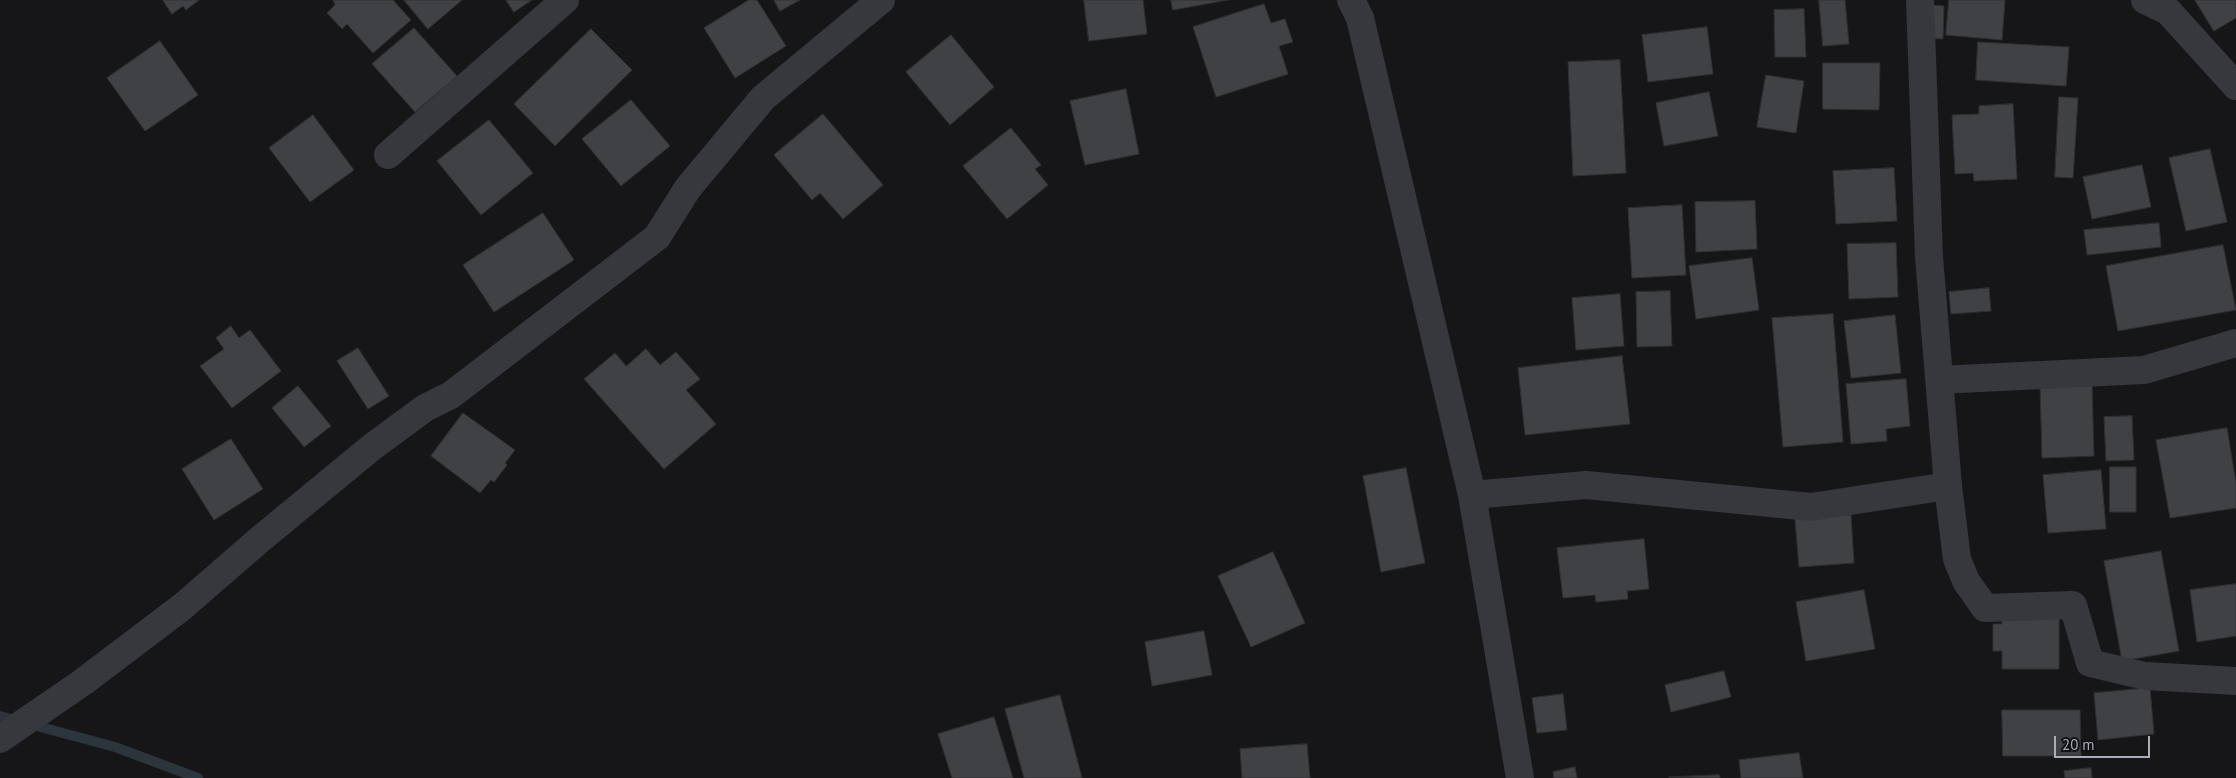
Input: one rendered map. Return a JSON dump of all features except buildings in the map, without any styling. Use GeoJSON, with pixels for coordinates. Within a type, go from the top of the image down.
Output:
{"type":"FeatureCollection","features":[{"type":"Feature","properties":{"kind":"street"},"geometry":{"type":"LineString","coordinates":[[388,155],[565,0]]}},
{"type":"Feature","properties":{"kind":"street"},"geometry":{"type":"LineString","coordinates":[[0,739],[83,682],[182,607],[258,540],[372,447],[425,408],[452,396],[657,238],[688,188],[764,98],[881,0]]}},
{"type":"Feature","properties":{"kind":"street"},"geometry":{"type":"LineString","coordinates":[[1351,0],[1360,18],[1472,495],[1520,778]]}},
{"type":"Feature","properties":{"kind":"street"},"geometry":{"type":"LineString","coordinates":[[1920,0],[1929,257],[1948,486],[1957,559],[1966,580],[1985,608],[2073,605],[2090,662],[2145,676],[2236,681]]}},
{"type":"Feature","properties":{"kind":"street"},"geometry":{"type":"LineString","coordinates":[[2145,0],[2168,11],[2236,86]]}},
{"type":"Feature","properties":{"kind":"street"},"geometry":{"type":"LineString","coordinates":[[1939,380],[2144,370],[2236,343]]}},
{"type":"Feature","properties":{"kind":"street"},"geometry":{"type":"LineString","coordinates":[[1472,495],[1586,485],[1811,507],[1948,486]]}},
{"type":"Feature","properties":{"kind":"waterway"},"geometry":{"type":"LineString","coordinates":[[0,716],[115,747],[198,778]]}}]}
